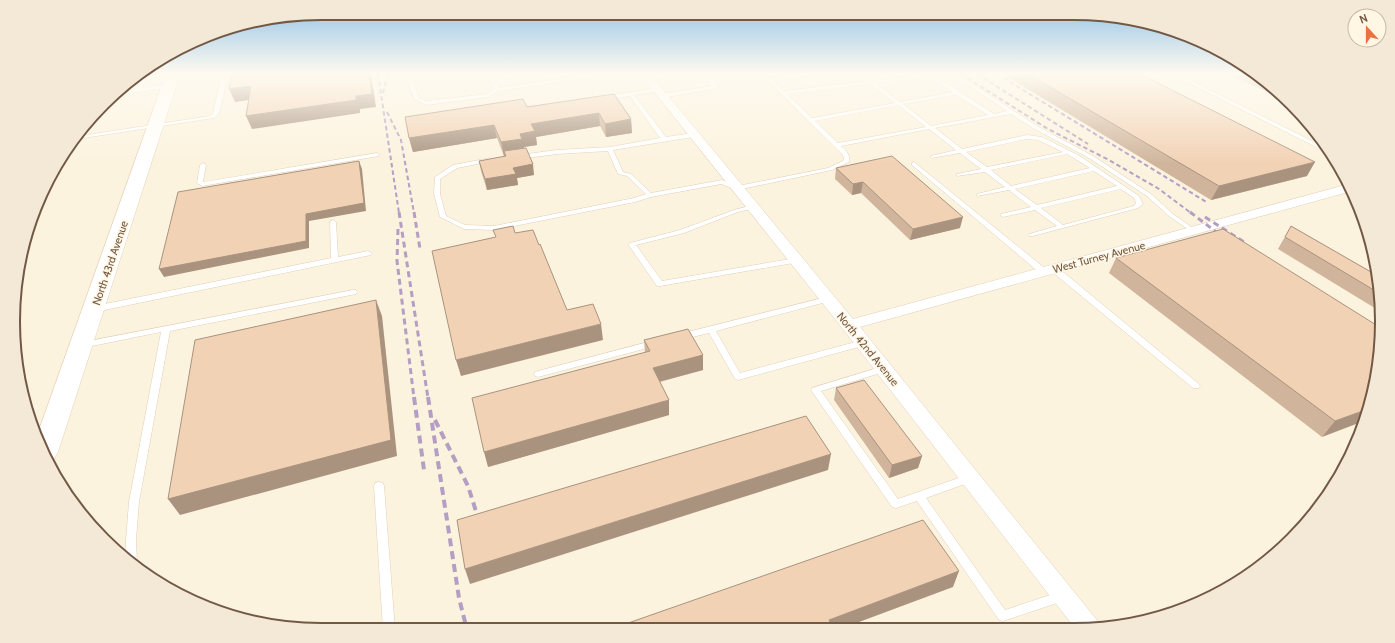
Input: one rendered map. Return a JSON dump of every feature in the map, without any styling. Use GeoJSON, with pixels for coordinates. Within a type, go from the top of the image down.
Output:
{"type":"FeatureCollection","features":[{"type":"Feature","properties":{"kind":"main road","name":"North 43rd Avenue"},"geometry":{"type":"LineString","coordinates":[[46,444],[49,426],[82,345],[163,104]]}},
{"type":"Feature","properties":{"kind":"street","name":"North 42nd Avenue"},"geometry":{"type":"LineString","coordinates":[[668,104],[849,325],[1084,622]]}},
{"type":"Feature","properties":{"kind":"street","name":"West Turney Avenue"},"geometry":{"type":"LineString","coordinates":[[849,325],[1345,189]]}},
{"type":"Feature","properties":{"kind":"lane"},"geometry":{"type":"LineString","coordinates":[[82,137],[212,117],[216,114],[218,104]]}},
{"type":"Feature","properties":{"kind":"lane"},"geometry":{"type":"LineString","coordinates":[[638,104],[664,139]]}},
{"type":"Feature","properties":{"kind":"lane"},"geometry":{"type":"LineString","coordinates":[[499,159],[455,166],[437,178],[437,194],[443,217],[464,228],[494,228],[635,200],[650,195],[722,182],[737,188],[830,169],[846,162],[847,158],[836,145],[793,104]]}},
{"type":"Feature","properties":{"kind":"lane"},"geometry":{"type":"LineString","coordinates":[[810,120],[899,104],[1062,227]]}},
{"type":"Feature","properties":{"kind":"lane"},"geometry":{"type":"LineString","coordinates":[[975,104],[994,116]]}},
{"type":"Feature","properties":{"kind":"lane"},"geometry":{"type":"LineString","coordinates":[[1001,104],[1035,127],[1091,157],[1143,190],[1171,215],[1194,231]]}},
{"type":"Feature","properties":{"kind":"lane"},"geometry":{"type":"LineString","coordinates":[[1235,104],[1317,144]]}},
{"type":"Feature","properties":{"kind":"lane"},"geometry":{"type":"LineString","coordinates":[[836,145],[1013,112]]}},
{"type":"Feature","properties":{"kind":"lane"},"geometry":{"type":"LineString","coordinates":[[513,157],[557,152],[610,149],[693,135]]}},
{"type":"Feature","properties":{"kind":"lane"},"geometry":{"type":"LineString","coordinates":[[933,157],[1034,137],[1044,140],[1066,153],[1076,156],[1122,187],[1140,202],[1139,206],[1030,235]]}},
{"type":"Feature","properties":{"kind":"lane"},"geometry":{"type":"LineString","coordinates":[[610,149],[620,173],[629,175],[650,195]]}},
{"type":"Feature","properties":{"kind":"lane"},"geometry":{"type":"LineString","coordinates":[[959,175],[1066,153]]}},
{"type":"Feature","properties":{"kind":"lane"},"geometry":{"type":"LineString","coordinates":[[203,165],[200,183],[202,184],[377,155]]}},
{"type":"Feature","properties":{"kind":"lane"},"geometry":{"type":"LineString","coordinates":[[914,164],[1196,386]]}},
{"type":"Feature","properties":{"kind":"lane"},"geometry":{"type":"LineString","coordinates":[[979,195],[1095,169]]}},
{"type":"Feature","properties":{"kind":"lane"},"geometry":{"type":"LineString","coordinates":[[1003,215],[1122,187]]}},
{"type":"Feature","properties":{"kind":"lane"},"geometry":{"type":"LineString","coordinates":[[753,207],[736,211],[682,232],[632,244],[660,284],[796,260]]}},
{"type":"Feature","properties":{"kind":"lane"},"geometry":{"type":"LineString","coordinates":[[333,222],[335,260]]}},
{"type":"Feature","properties":{"kind":"lane"},"geometry":{"type":"LineString","coordinates":[[94,309],[368,253]]}},
{"type":"Feature","properties":{"kind":"lane"},"geometry":{"type":"LineString","coordinates":[[82,345],[353,292]]}},
{"type":"Feature","properties":{"kind":"lane"},"geometry":{"type":"LineString","coordinates":[[538,374],[827,299]]}},
{"type":"Feature","properties":{"kind":"lane"},"geometry":{"type":"LineString","coordinates":[[132,556],[131,540],[134,502],[166,329]]}},
{"type":"Feature","properties":{"kind":"lane"},"geometry":{"type":"LineString","coordinates":[[711,330],[738,377],[863,343]]}},
{"type":"Feature","properties":{"kind":"lane"},"geometry":{"type":"LineString","coordinates":[[884,369],[815,390],[896,504],[970,478]]}},
{"type":"Feature","properties":{"kind":"lane"},"geometry":{"type":"LineString","coordinates":[[379,486],[389,623]]}},
{"type":"Feature","properties":{"kind":"lane"},"geometry":{"type":"LineString","coordinates":[[919,496],[1003,616],[1063,595]]}},
{"type":"Feature","properties":{"kind":"building"},"geometry":{"type":"Polygon","coordinates":[[[248,104],[328,104],[246,116],[248,104]]]}},
{"type":"Feature","properties":{"kind":"building"},"geometry":{"type":"Polygon","coordinates":[[[490,104],[526,104],[527,107],[547,104],[621,104],[631,119],[605,124],[599,113],[531,124],[535,131],[520,134],[522,139],[501,142],[494,125],[409,138],[405,117],[490,104]]]}},
{"type":"Feature","properties":{"kind":"building"},"geometry":{"type":"Polygon","coordinates":[[[1079,104],[1200,104],[1315,162],[1219,186],[1079,104]]]}},
{"type":"Feature","properties":{"kind":"building"},"geometry":{"type":"Polygon","coordinates":[[[526,148],[533,164],[513,168],[516,174],[485,179],[479,161],[506,156],[504,151],[526,148]]]}},
{"type":"Feature","properties":{"kind":"building"},"geometry":{"type":"Polygon","coordinates":[[[892,156],[963,217],[913,229],[863,182],[853,184],[836,168],[892,156]]]}},
{"type":"Feature","properties":{"kind":"building"},"geometry":{"type":"Polygon","coordinates":[[[359,161],[364,203],[306,214],[306,241],[159,269],[178,192],[359,161]]]}},
{"type":"Feature","properties":{"kind":"building"},"geometry":{"type":"Polygon","coordinates":[[[513,226],[515,233],[533,230],[567,310],[593,304],[601,324],[456,360],[432,251],[496,237],[493,230],[513,226]]]}},
{"type":"Feature","properties":{"kind":"building"},"geometry":{"type":"Polygon","coordinates":[[[1291,226],[1370,272],[1373,289],[1285,237],[1291,226]]]}},
{"type":"Feature","properties":{"kind":"building"},"geometry":{"type":"Polygon","coordinates":[[[1223,229],[1375,324],[1372,361],[1365,400],[1361,411],[1335,421],[1116,258],[1223,229]]]}},
{"type":"Feature","properties":{"kind":"building"},"geometry":{"type":"Polygon","coordinates":[[[376,300],[391,440],[168,499],[195,340],[376,300]]]}},
{"type":"Feature","properties":{"kind":"building"},"geometry":{"type":"Polygon","coordinates":[[[688,329],[703,355],[653,368],[669,400],[484,452],[472,398],[650,351],[644,340],[688,329]]]}},
{"type":"Feature","properties":{"kind":"building"},"geometry":{"type":"Polygon","coordinates":[[[864,380],[922,456],[892,465],[836,388],[864,380]]]}},
{"type":"Feature","properties":{"kind":"building"},"geometry":{"type":"Polygon","coordinates":[[[806,416],[831,454],[465,569],[457,520],[806,416]]]}},
{"type":"Feature","properties":{"kind":"building"},"geometry":{"type":"Polygon","coordinates":[[[923,520],[959,571],[829,620],[830,623],[628,623],[923,520]]]}},
{"type":"Feature","properties":{"kind":"railway"},"geometry":{"type":"LineString","coordinates":[[383,104],[399,213]]}},
{"type":"Feature","properties":{"kind":"railway"},"geometry":{"type":"LineString","coordinates":[[1008,104],[1048,129],[1109,160],[1159,189],[1191,213]]}},
{"type":"Feature","properties":{"kind":"railway"},"geometry":{"type":"LineString","coordinates":[[1025,104],[1088,144]]}},
{"type":"Feature","properties":{"kind":"railway"},"geometry":{"type":"LineString","coordinates":[[1046,104],[1208,203]]}},
{"type":"Feature","properties":{"kind":"railway"},"geometry":{"type":"LineString","coordinates":[[387,112],[401,140],[414,213]]}},
{"type":"Feature","properties":{"kind":"railway"},"geometry":{"type":"LineString","coordinates":[[399,212],[428,398]]}},
{"type":"Feature","properties":{"kind":"railway"},"geometry":{"type":"LineString","coordinates":[[414,212],[420,249]]}},
{"type":"Feature","properties":{"kind":"railway"},"geometry":{"type":"LineString","coordinates":[[1190,212],[1224,238]]}},
{"type":"Feature","properties":{"kind":"railway"},"geometry":{"type":"LineString","coordinates":[[1205,217],[1244,242]]}},
{"type":"Feature","properties":{"kind":"railway"},"geometry":{"type":"LineString","coordinates":[[398,229],[397,261],[414,398]]}},
{"type":"Feature","properties":{"kind":"railway"},"geometry":{"type":"LineString","coordinates":[[414,397],[424,470]]}},
{"type":"Feature","properties":{"kind":"railway"},"geometry":{"type":"LineString","coordinates":[[428,397],[459,598],[465,623]]}},
{"type":"Feature","properties":{"kind":"railway"},"geometry":{"type":"LineString","coordinates":[[435,420],[468,486],[480,524]]}}]}
